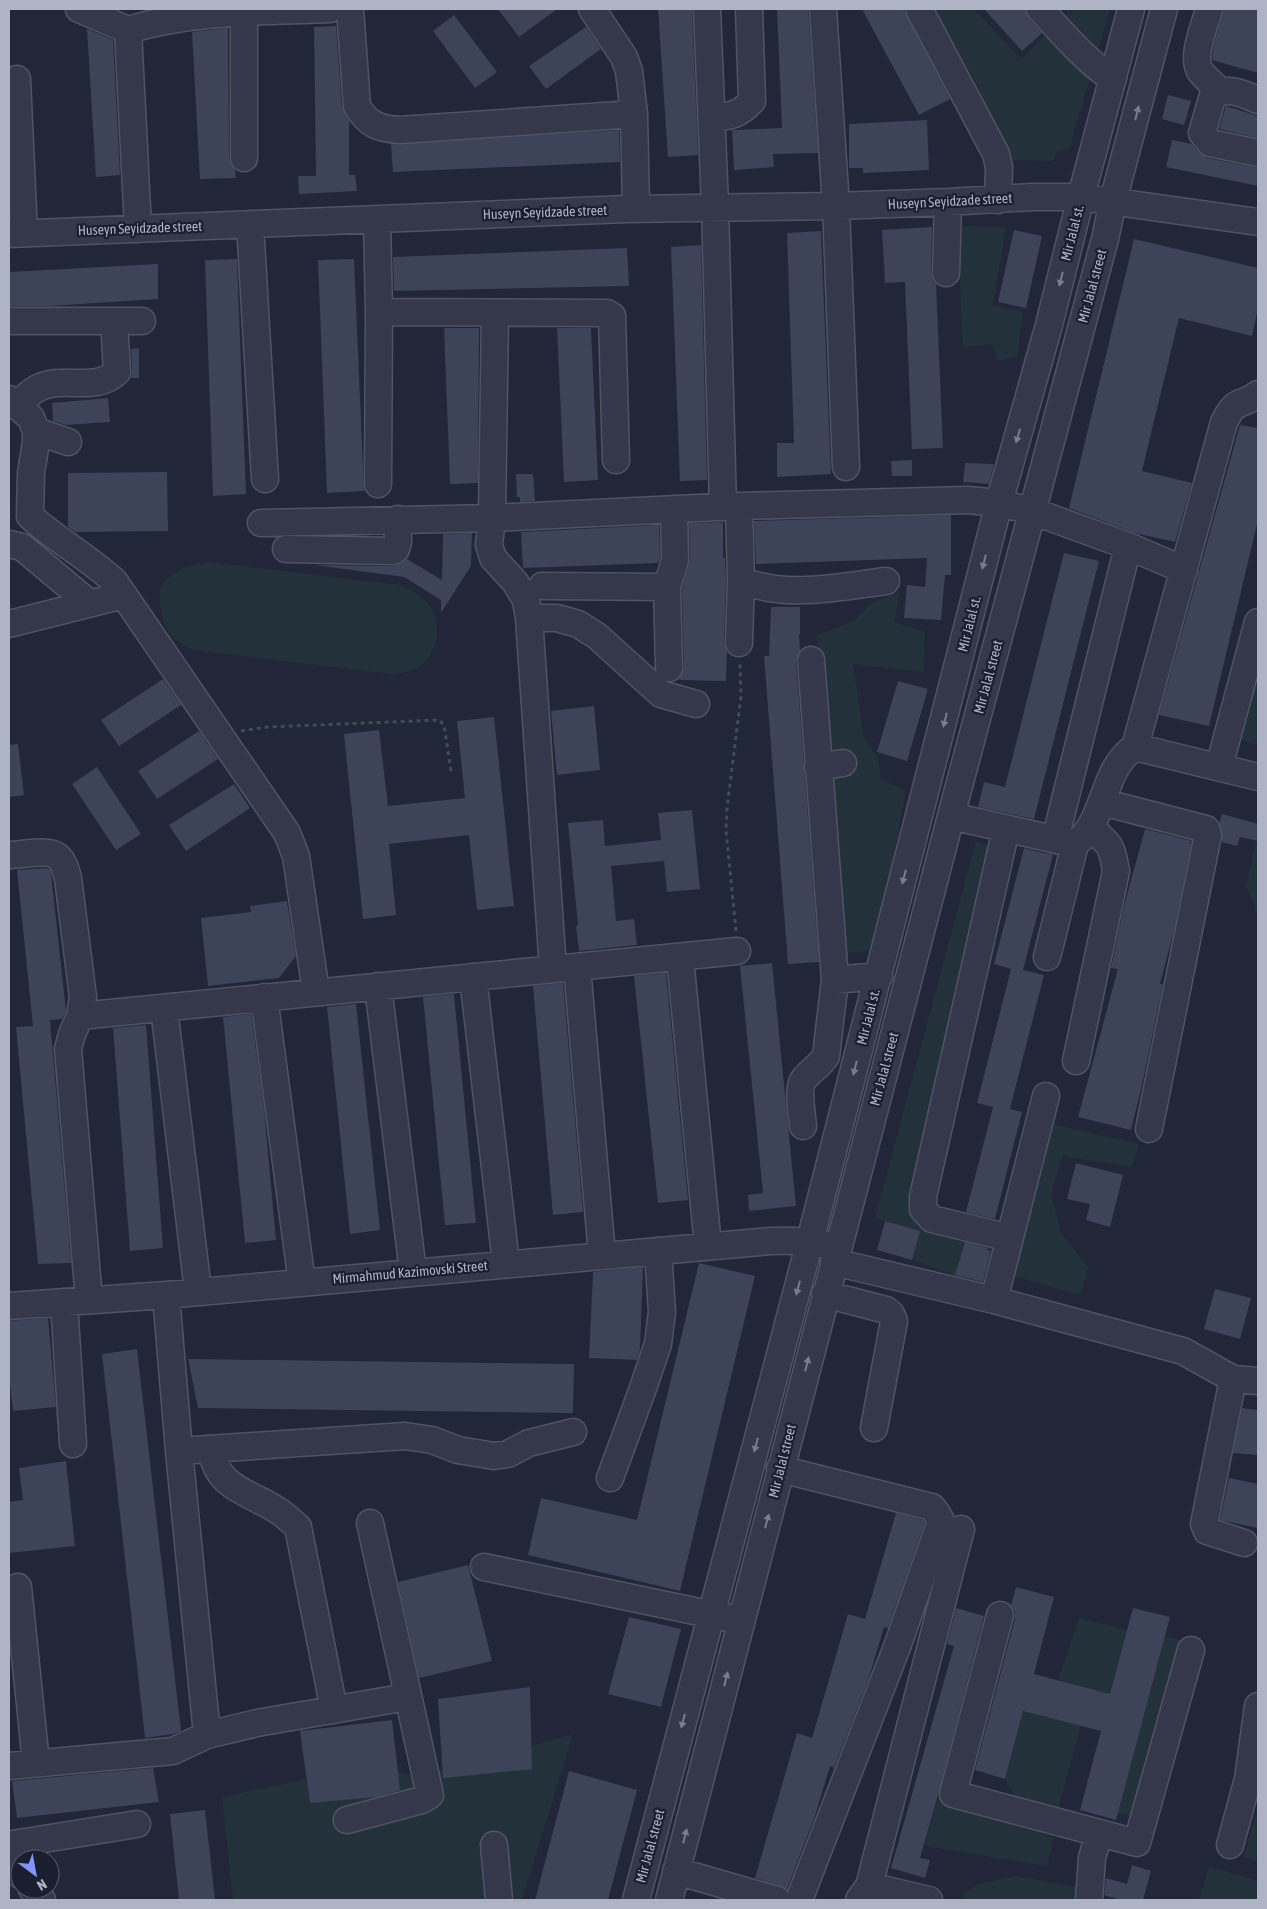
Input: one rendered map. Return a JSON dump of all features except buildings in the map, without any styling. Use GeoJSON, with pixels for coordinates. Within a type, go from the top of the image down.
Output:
{"type":"FeatureCollection","features":[{"type":"Feature","properties":{"kind":"street"},"geometry":{"type":"LineString","coordinates":[[79,9],[128,30],[185,13],[244,13],[330,9]]}},
{"type":"Feature","properties":{"kind":"street"},"geometry":{"type":"LineString","coordinates":[[350,9],[357,106],[363,117],[387,130],[634,114]]}},
{"type":"Feature","properties":{"kind":"street"},"geometry":{"type":"LineString","coordinates":[[592,9],[624,57],[629,71],[634,114],[636,209]]}},
{"type":"Feature","properties":{"kind":"street"},"geometry":{"type":"LineString","coordinates":[[707,9],[715,206],[731,506],[742,580],[739,643]]}},
{"type":"Feature","properties":{"kind":"street"},"geometry":{"type":"LineString","coordinates":[[711,117],[731,117],[752,101],[749,9]]}},
{"type":"Feature","properties":{"kind":"street"},"geometry":{"type":"LineString","coordinates":[[823,9],[836,206],[846,467]]}},
{"type":"Feature","properties":{"kind":"street"},"geometry":{"type":"LineString","coordinates":[[919,9],[996,154],[999,166],[998,200]]}},
{"type":"Feature","properties":{"kind":"street"},"geometry":{"type":"LineString","coordinates":[[1040,9],[1072,45],[1113,79]]}},
{"type":"Feature","properties":{"kind":"street","name":"Mir Jalal st."},"geometry":{"type":"LineString","coordinates":[[810,1241],[999,503],[1049,325],[1131,9]]}},
{"type":"Feature","properties":{"kind":"street"},"geometry":{"type":"LineString","coordinates":[[1113,202],[1164,9]]}},
{"type":"Feature","properties":{"kind":"street"},"geometry":{"type":"LineString","coordinates":[[1209,9],[1197,51],[1197,61],[1200,71],[1220,91]]}},
{"type":"Feature","properties":{"kind":"street"},"geometry":{"type":"LineString","coordinates":[[244,13],[244,158]]}},
{"type":"Feature","properties":{"kind":"street"},"geometry":{"type":"LineString","coordinates":[[128,30],[138,228]]}},
{"type":"Feature","properties":{"kind":"street"},"geometry":{"type":"LineString","coordinates":[[16,78],[17,233]]}},
{"type":"Feature","properties":{"kind":"street"},"geometry":{"type":"LineString","coordinates":[[1258,100],[1228,90],[1220,91],[1213,95],[1202,133],[1204,138],[1210,143],[1258,153]]}},
{"type":"Feature","properties":{"kind":"street","name":"Huseyn Seyidzade street"},"geometry":{"type":"LineString","coordinates":[[17,233],[715,206],[836,206],[1032,197],[1081,197],[1258,222]]}},
{"type":"Feature","properties":{"kind":"street"},"geometry":{"type":"LineString","coordinates":[[946,273],[948,202]]}},
{"type":"Feature","properties":{"kind":"street","name":"Mir Jalal street"},"geometry":{"type":"LineString","coordinates":[[669,1900],[825,1294],[1105,239],[1113,202]]}},
{"type":"Feature","properties":{"kind":"street"},"geometry":{"type":"LineString","coordinates":[[377,220],[379,312],[378,484]]}},
{"type":"Feature","properties":{"kind":"street"},"geometry":{"type":"LineString","coordinates":[[250,224],[265,479]]}},
{"type":"Feature","properties":{"kind":"street"},"geometry":{"type":"LineString","coordinates":[[379,312],[607,313],[612,316],[616,460]]}},
{"type":"Feature","properties":{"kind":"street"},"geometry":{"type":"LineString","coordinates":[[495,313],[492,518],[488,545],[494,558],[515,582],[526,600],[529,618],[565,968],[602,1255]]}},
{"type":"Feature","properties":{"kind":"street"},"geometry":{"type":"LineString","coordinates":[[9,321],[142,321]]}},
{"type":"Feature","properties":{"kind":"street"},"geometry":{"type":"LineString","coordinates":[[114,321],[118,372],[110,379],[100,383],[55,384],[39,388],[12,402],[30,418],[36,430],[31,473],[20,517],[44,529],[101,569],[114,581],[287,833],[296,856],[316,992]]}},
{"type":"Feature","properties":{"kind":"street"},"geometry":{"type":"LineString","coordinates":[[1074,837],[1102,802],[1114,769],[1125,754],[1135,748],[1224,422],[1231,409],[1237,403],[1250,400],[1258,394]]}},
{"type":"Feature","properties":{"kind":"street"},"geometry":{"type":"LineString","coordinates":[[36,430],[68,442]]}},
{"type":"Feature","properties":{"kind":"street"},"geometry":{"type":"LineString","coordinates":[[261,523],[492,518],[731,506],[945,500],[999,503],[1032,512],[1128,546],[1184,570]]}},
{"type":"Feature","properties":{"kind":"street"},"geometry":{"type":"LineString","coordinates":[[669,668],[667,587],[675,560],[674,509]]}},
{"type":"Feature","properties":{"kind":"street"},"geometry":{"type":"LineString","coordinates":[[286,548],[393,551],[396,549],[398,542],[398,519]]}},
{"type":"Feature","properties":{"kind":"street"},"geometry":{"type":"LineString","coordinates":[[9,544],[22,547],[89,603]]}},
{"type":"Feature","properties":{"kind":"street"},"geometry":{"type":"LineString","coordinates":[[1047,958],[1074,837],[1128,546]]}},
{"type":"Feature","properties":{"kind":"street"},"geometry":{"type":"LineString","coordinates":[[742,580],[751,584],[790,590],[823,589],[886,581]]}},
{"type":"Feature","properties":{"kind":"street"},"geometry":{"type":"LineString","coordinates":[[542,586],[667,587]]}},
{"type":"Feature","properties":{"kind":"street"},"geometry":{"type":"LineString","coordinates":[[9,624],[124,595]]}},
{"type":"Feature","properties":{"kind":"street"},"geometry":{"type":"LineString","coordinates":[[529,618],[557,618],[578,624],[597,636],[661,694],[696,704]]}},
{"type":"Feature","properties":{"kind":"street"},"geometry":{"type":"LineString","coordinates":[[1219,768],[1258,622]]}},
{"type":"Feature","properties":{"kind":"street"},"geometry":{"type":"LineString","coordinates":[[803,1126],[801,1085],[805,1078],[820,1065],[826,1056],[835,980],[830,765],[811,660]]}},
{"type":"Feature","properties":{"kind":"street"},"geometry":{"type":"LineString","coordinates":[[1135,748],[1258,777]]}},
{"type":"Feature","properties":{"kind":"street"},"geometry":{"type":"LineString","coordinates":[[1102,802],[1206,829],[1208,835],[1149,1129]]}},
{"type":"Feature","properties":{"kind":"street"},"geometry":{"type":"LineString","coordinates":[[951,816],[1006,829],[1108,843],[1113,854],[1116,871],[1076,1061]]}},
{"type":"Feature","properties":{"kind":"street"},"geometry":{"type":"LineString","coordinates":[[1006,829],[925,1187],[923,1209],[932,1219],[1010,1238]]}},
{"type":"Feature","properties":{"kind":"street"},"geometry":{"type":"LineString","coordinates":[[9,855],[47,853],[58,856],[64,864],[68,878],[83,997],[80,1016],[68,1049],[89,1300]]}},
{"type":"Feature","properties":{"kind":"street"},"geometry":{"type":"LineString","coordinates":[[80,1016],[738,951]]}},
{"type":"Feature","properties":{"kind":"street"},"geometry":{"type":"LineString","coordinates":[[680,958],[708,1246]]}},
{"type":"Feature","properties":{"kind":"street"},"geometry":{"type":"LineString","coordinates":[[835,980],[879,976]]}},
{"type":"Feature","properties":{"kind":"street"},"geometry":{"type":"LineString","coordinates":[[473,977],[506,1263]]}},
{"type":"Feature","properties":{"kind":"street"},"geometry":{"type":"LineString","coordinates":[[378,986],[414,1272]]}},
{"type":"Feature","properties":{"kind":"street"},"geometry":{"type":"LineString","coordinates":[[264,997],[302,1283]]}},
{"type":"Feature","properties":{"kind":"street"},"geometry":{"type":"LineString","coordinates":[[164,1008],[198,1291]]}},
{"type":"Feature","properties":{"kind":"street"},"geometry":{"type":"LineString","coordinates":[[994,1300],[1046,1096]]}},
{"type":"Feature","properties":{"kind":"street","name":"Mirmahmud Kazimovski Street"},"geometry":{"type":"LineString","coordinates":[[9,1306],[166,1295],[708,1246],[792,1240],[810,1241],[836,1255],[1183,1351],[1233,1379]]}},
{"type":"Feature","properties":{"kind":"street","name":"Mir Jalal street"},"geometry":{"type":"LineString","coordinates":[[636,1900],[810,1241]]}},
{"type":"Feature","properties":{"kind":"street"},"geometry":{"type":"LineString","coordinates":[[610,1478],[658,1344],[662,1312],[658,1251]]}},
{"type":"Feature","properties":{"kind":"street"},"geometry":{"type":"LineString","coordinates":[[825,1294],[886,1310],[891,1314],[894,1321],[874,1428]]}},
{"type":"Feature","properties":{"kind":"street"},"geometry":{"type":"LineString","coordinates":[[166,1295],[179,1451],[207,1735]]}},
{"type":"Feature","properties":{"kind":"street"},"geometry":{"type":"LineString","coordinates":[[64,1302],[73,1444]]}},
{"type":"Feature","properties":{"kind":"street"},"geometry":{"type":"LineString","coordinates":[[1244,1543],[1207,1531],[1204,1524],[1233,1379],[1258,1381]]}},
{"type":"Feature","properties":{"kind":"street"},"geometry":{"type":"LineString","coordinates":[[179,1451],[405,1436],[432,1440],[458,1450],[494,1456],[508,1454],[529,1443],[573,1432]]}},
{"type":"Feature","properties":{"kind":"street"},"geometry":{"type":"LineString","coordinates":[[212,1449],[213,1460],[222,1476],[242,1493],[280,1512],[298,1527],[334,1710]]}},
{"type":"Feature","properties":{"kind":"street"},"geometry":{"type":"LineString","coordinates":[[676,1871],[782,1900],[897,1648],[940,1521],[938,1514],[932,1507],[780,1469]]}},
{"type":"Feature","properties":{"kind":"street"},"geometry":{"type":"LineString","coordinates":[[347,1820],[422,1800],[430,1795],[370,1524]]}},
{"type":"Feature","properties":{"kind":"street"},"geometry":{"type":"LineString","coordinates":[[929,1900],[864,1893],[961,1529]]}},
{"type":"Feature","properties":{"kind":"street"},"geometry":{"type":"LineString","coordinates":[[484,1567],[741,1620]]}},
{"type":"Feature","properties":{"kind":"street"},"geometry":{"type":"LineString","coordinates":[[18,1587],[36,1763]]}},
{"type":"Feature","properties":{"kind":"street"},"geometry":{"type":"LineString","coordinates":[[1000,1615],[953,1794],[1137,1843],[1191,1650]]}},
{"type":"Feature","properties":{"kind":"street"},"geometry":{"type":"LineString","coordinates":[[9,1766],[173,1751],[207,1735],[257,1723],[407,1697]]}},
{"type":"Feature","properties":{"kind":"street"},"geometry":{"type":"LineString","coordinates":[[1230,1846],[1248,1779],[1258,1706]]}},
{"type":"Feature","properties":{"kind":"street"},"geometry":{"type":"LineString","coordinates":[[9,1846],[137,1824]]}},
{"type":"Feature","properties":{"kind":"street"},"geometry":{"type":"LineString","coordinates":[[1089,1900],[1092,1858],[1100,1833]]}},
{"type":"Feature","properties":{"kind":"street"},"geometry":{"type":"LineString","coordinates":[[494,1845],[500,1900]]}},
{"type":"Feature","properties":{"kind":"path"},"geometry":{"type":"LineString","coordinates":[[738,951],[726,830],[741,696],[739,643]]}},
{"type":"Feature","properties":{"kind":"path"},"geometry":{"type":"LineString","coordinates":[[221,736],[246,729],[267,727],[438,720],[444,725],[451,770]]}},
{"type":"Feature","properties":{"kind":"shaded area"},"geometry":{"type":"Polygon","coordinates":[[[934,9],[974,9],[1021,59],[1068,13],[1064,9],[1110,9],[1069,150],[1058,151],[1053,161],[1008,160],[977,84],[934,9]]]}},
{"type":"Feature","properties":{"kind":"shaded area"},"geometry":{"type":"Polygon","coordinates":[[[957,226],[1006,227],[993,305],[1023,312],[1017,357],[998,361],[992,344],[963,347],[957,226]]]}},
{"type":"Feature","properties":{"kind":"shaded area"},"geometry":{"type":"Polygon","coordinates":[[[209,562],[400,585],[420,596],[432,610],[437,628],[434,648],[430,656],[415,669],[392,674],[193,650],[173,638],[164,624],[160,605],[160,589],[167,578],[185,567],[209,562]]]}},
{"type":"Feature","properties":{"kind":"shaded area"},"geometry":{"type":"Polygon","coordinates":[[[899,592],[895,622],[925,632],[924,672],[853,664],[864,738],[878,758],[881,779],[906,791],[876,950],[840,954],[817,635],[854,621],[872,603],[899,592]]]}},
{"type":"Feature","properties":{"kind":"shaded area"},"geometry":{"type":"Polygon","coordinates":[[[1258,663],[1258,745],[1234,738],[1258,663]]]}},
{"type":"Feature","properties":{"kind":"shaded area"},"geometry":{"type":"Polygon","coordinates":[[[976,841],[994,848],[927,1206],[992,1231],[992,1251],[964,1244],[955,1276],[912,1259],[919,1231],[875,1218],[976,841]]]}},
{"type":"Feature","properties":{"kind":"shaded area"},"geometry":{"type":"Polygon","coordinates":[[[1256,841],[1258,841],[1258,913],[1246,887],[1256,841]]]}},
{"type":"Feature","properties":{"kind":"shaded area"},"geometry":{"type":"Polygon","coordinates":[[[1052,1124],[1139,1144],[1132,1167],[1063,1156],[1051,1193],[1061,1233],[1089,1268],[1080,1295],[1013,1276],[1052,1124]]]}},
{"type":"Feature","properties":{"kind":"shaded area"},"geometry":{"type":"Polygon","coordinates":[[[1079,1618],[1127,1630],[1110,1694],[1058,1680],[1079,1618]]]}},
{"type":"Feature","properties":{"kind":"shaded area"},"geometry":{"type":"Polygon","coordinates":[[[1165,1636],[1184,1641],[1136,1817],[1117,1813],[1165,1636]]]}},
{"type":"Feature","properties":{"kind":"shaded area"},"geometry":{"type":"Polygon","coordinates":[[[1023,1711],[1081,1726],[1057,1813],[1021,1805],[1005,1779],[1023,1711]]]}},
{"type":"Feature","properties":{"kind":"shaded area"},"geometry":{"type":"Polygon","coordinates":[[[573,1734],[522,1900],[233,1900],[222,1797],[369,1766],[419,1777],[573,1734]]]}},
{"type":"Feature","properties":{"kind":"shaded area"},"geometry":{"type":"Polygon","coordinates":[[[939,1794],[1054,1838],[1047,1866],[924,1846],[939,1794]]]}},
{"type":"Feature","properties":{"kind":"shaded area"},"geometry":{"type":"Polygon","coordinates":[[[1258,1804],[1258,1861],[1244,1857],[1258,1804]]]}},
{"type":"Feature","properties":{"kind":"shaded area"},"geometry":{"type":"Polygon","coordinates":[[[1209,1866],[1258,1881],[1258,1900],[1199,1900],[1209,1866]]]}},
{"type":"Feature","properties":{"kind":"shaded area"},"geometry":{"type":"Polygon","coordinates":[[[1016,1876],[1080,1888],[1078,1900],[971,1900],[960,1897],[978,1884],[1016,1876]]]}}]}
